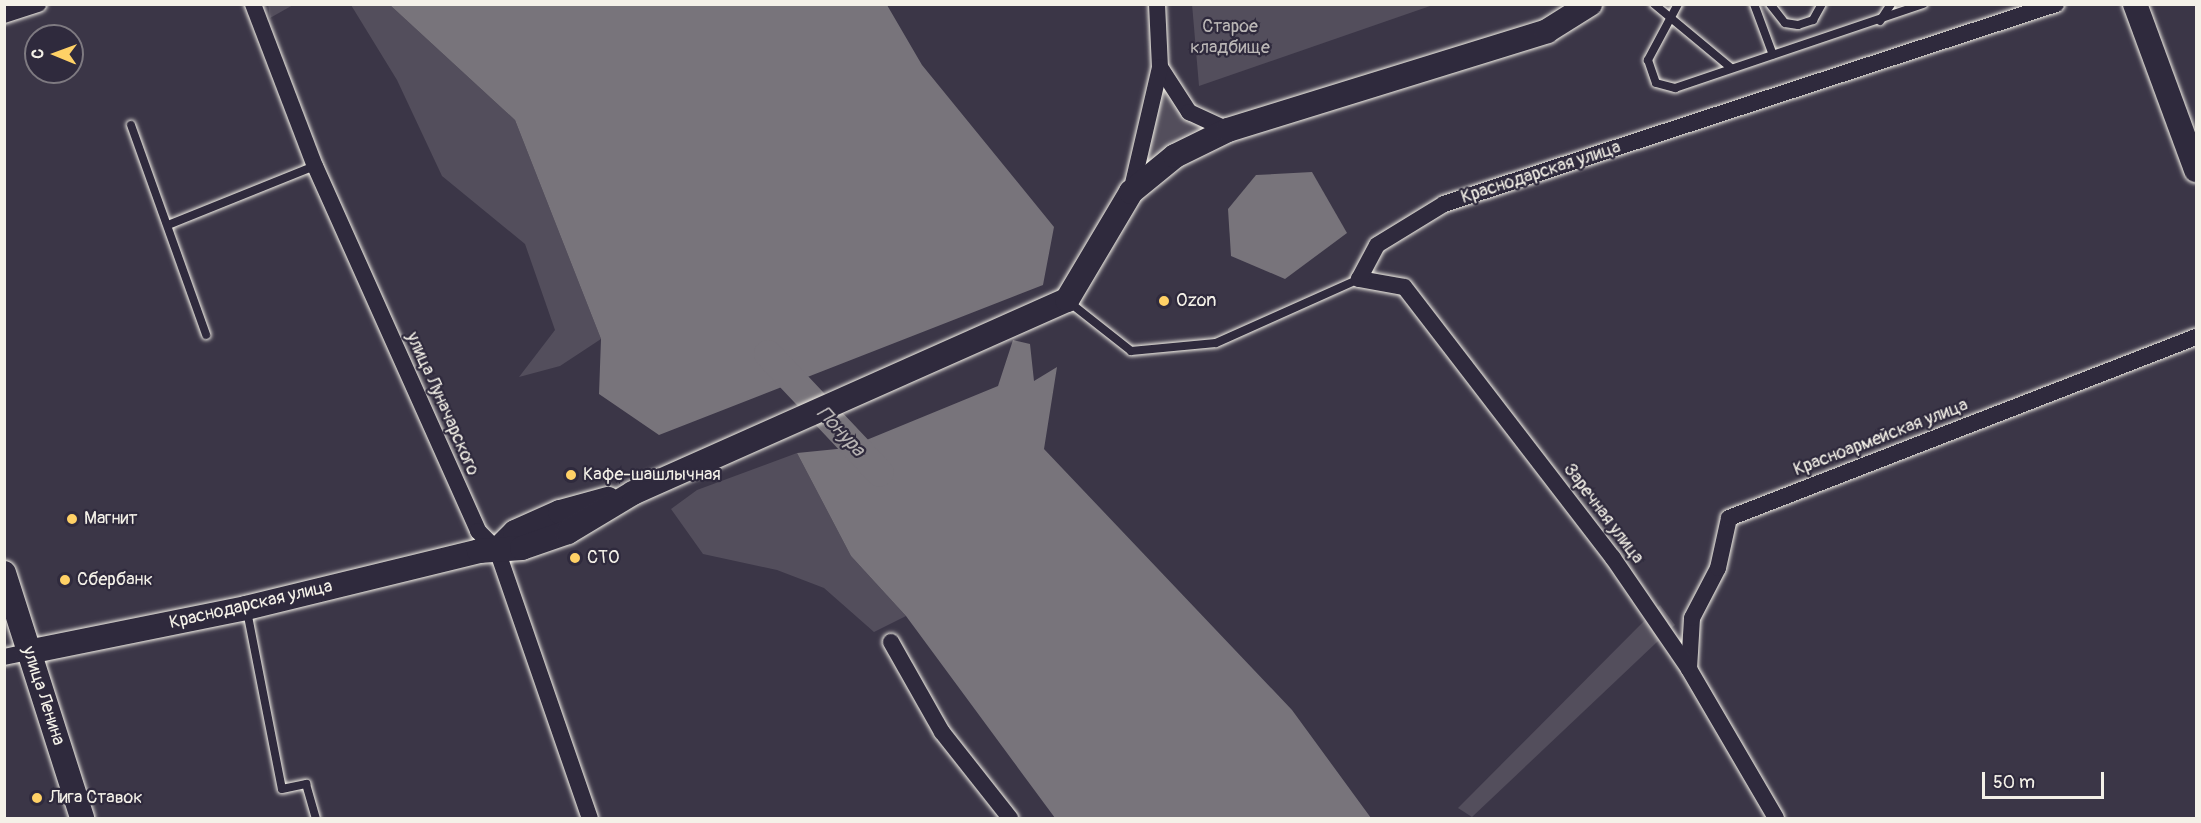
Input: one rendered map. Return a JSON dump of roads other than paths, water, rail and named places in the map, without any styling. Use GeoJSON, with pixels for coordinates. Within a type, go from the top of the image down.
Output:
{"type":"FeatureCollection","features":[{"type":"Feature","properties":{"kind":"street"},"geometry":{"type":"LineString","coordinates":[[4,15],[38,4]]}},
{"type":"Feature","properties":{"kind":"street","name":"улица Луначарского"},"geometry":{"type":"LineString","coordinates":[[253,4],[315,166],[478,531],[497,550],[590,819]]}},
{"type":"Feature","properties":{"kind":"street"},"geometry":{"type":"LineString","coordinates":[[1067,300],[1131,192],[1160,68],[1157,4]]}},
{"type":"Feature","properties":{"kind":"street"},"geometry":{"type":"LineString","coordinates":[[1131,192],[1175,156],[1228,130],[1547,31],[1590,4]]}},
{"type":"Feature","properties":{"kind":"street","name":"Краснодарская улица"},"geometry":{"type":"LineString","coordinates":[[1359,279],[1377,245],[1444,204],[2056,4]]}},
{"type":"Feature","properties":{"kind":"street"},"geometry":{"type":"LineString","coordinates":[[2135,4],[2196,170]]}},
{"type":"Feature","properties":{"kind":"street"},"geometry":{"type":"LineString","coordinates":[[1160,68],[1189,112],[1228,130]]}},
{"type":"Feature","properties":{"kind":"street","name":"Заречная улица"},"geometry":{"type":"LineString","coordinates":[[1359,279],[1404,287],[1613,558],[1689,669],[1776,819]]}},
{"type":"Feature","properties":{"kind":"street","name":"Краснодарская улица"},"geometry":{"type":"LineString","coordinates":[[16,655],[246,608],[497,550],[515,532],[560,512],[633,493],[1018,319],[1067,300]]}},
{"type":"Feature","properties":{"kind":"street","name":"Красноармейская улица"},"geometry":{"type":"LineString","coordinates":[[1689,669],[1692,618],[1718,568],[1729,518],[2196,337]]}},
{"type":"Feature","properties":{"kind":"street","name":"улица Ленина"},"geometry":{"type":"LineString","coordinates":[[4,573],[16,655],[82,819]]}},
{"type":"Feature","properties":{"kind":"street"},"geometry":{"type":"LineString","coordinates":[[891,642],[942,732],[1010,819]]}},
{"type":"Feature","properties":{"kind":"lane"},"geometry":{"type":"LineString","coordinates":[[1654,4],[1730,67]]}},
{"type":"Feature","properties":{"kind":"lane"},"geometry":{"type":"LineString","coordinates":[[1678,4],[1649,49],[1656,83],[1684,87],[1730,67],[1880,21],[1923,4]]}},
{"type":"Feature","properties":{"kind":"lane"},"geometry":{"type":"LineString","coordinates":[[1754,4],[1764,25],[1773,55]]}},
{"type":"Feature","properties":{"kind":"lane"},"geometry":{"type":"LineString","coordinates":[[1770,4],[1780,19],[1798,25],[1812,20],[1821,4]]}},
{"type":"Feature","properties":{"kind":"lane"},"geometry":{"type":"LineString","coordinates":[[1880,21],[1891,4]]}},
{"type":"Feature","properties":{"kind":"lane"},"geometry":{"type":"LineString","coordinates":[[131,125],[206,335]]}},
{"type":"Feature","properties":{"kind":"lane"},"geometry":{"type":"LineString","coordinates":[[168,225],[315,166]]}},
{"type":"Feature","properties":{"kind":"lane"},"geometry":{"type":"LineString","coordinates":[[1067,300],[1131,351],[1216,343],[1359,279]]}},
{"type":"Feature","properties":{"kind":"lane"},"geometry":{"type":"LineString","coordinates":[[246,608],[282,789],[306,784],[316,819]]}},
{"type":"Feature","properties":{"kind":"waterway","name":"Понура"},"geometry":{"type":"LineString","coordinates":[[768,354],[880,473]]}},
{"type":"Feature","properties":{"kind":"place","name":"Ozon"},"geometry":{"type":"Point","coordinates":[1164,301]}},
{"type":"Feature","properties":{"kind":"place","name":"Кафе-шашлычная"},"geometry":{"type":"Point","coordinates":[571,475]}},
{"type":"Feature","properties":{"kind":"place","name":"Магнит"},"geometry":{"type":"Point","coordinates":[72,519]}},
{"type":"Feature","properties":{"kind":"place","name":"СТО"},"geometry":{"type":"Point","coordinates":[575,558]}},
{"type":"Feature","properties":{"kind":"place","name":"Сбербанк"},"geometry":{"type":"Point","coordinates":[65,580]}},
{"type":"Feature","properties":{"kind":"place","name":"Лига Ставок"},"geometry":{"type":"Point","coordinates":[37,798]}},
{"type":"Feature","properties":{"kind":"park label","name":"Старое кладбище"},"geometry":{"type":"Point","coordinates":[1230,38]}}]}
